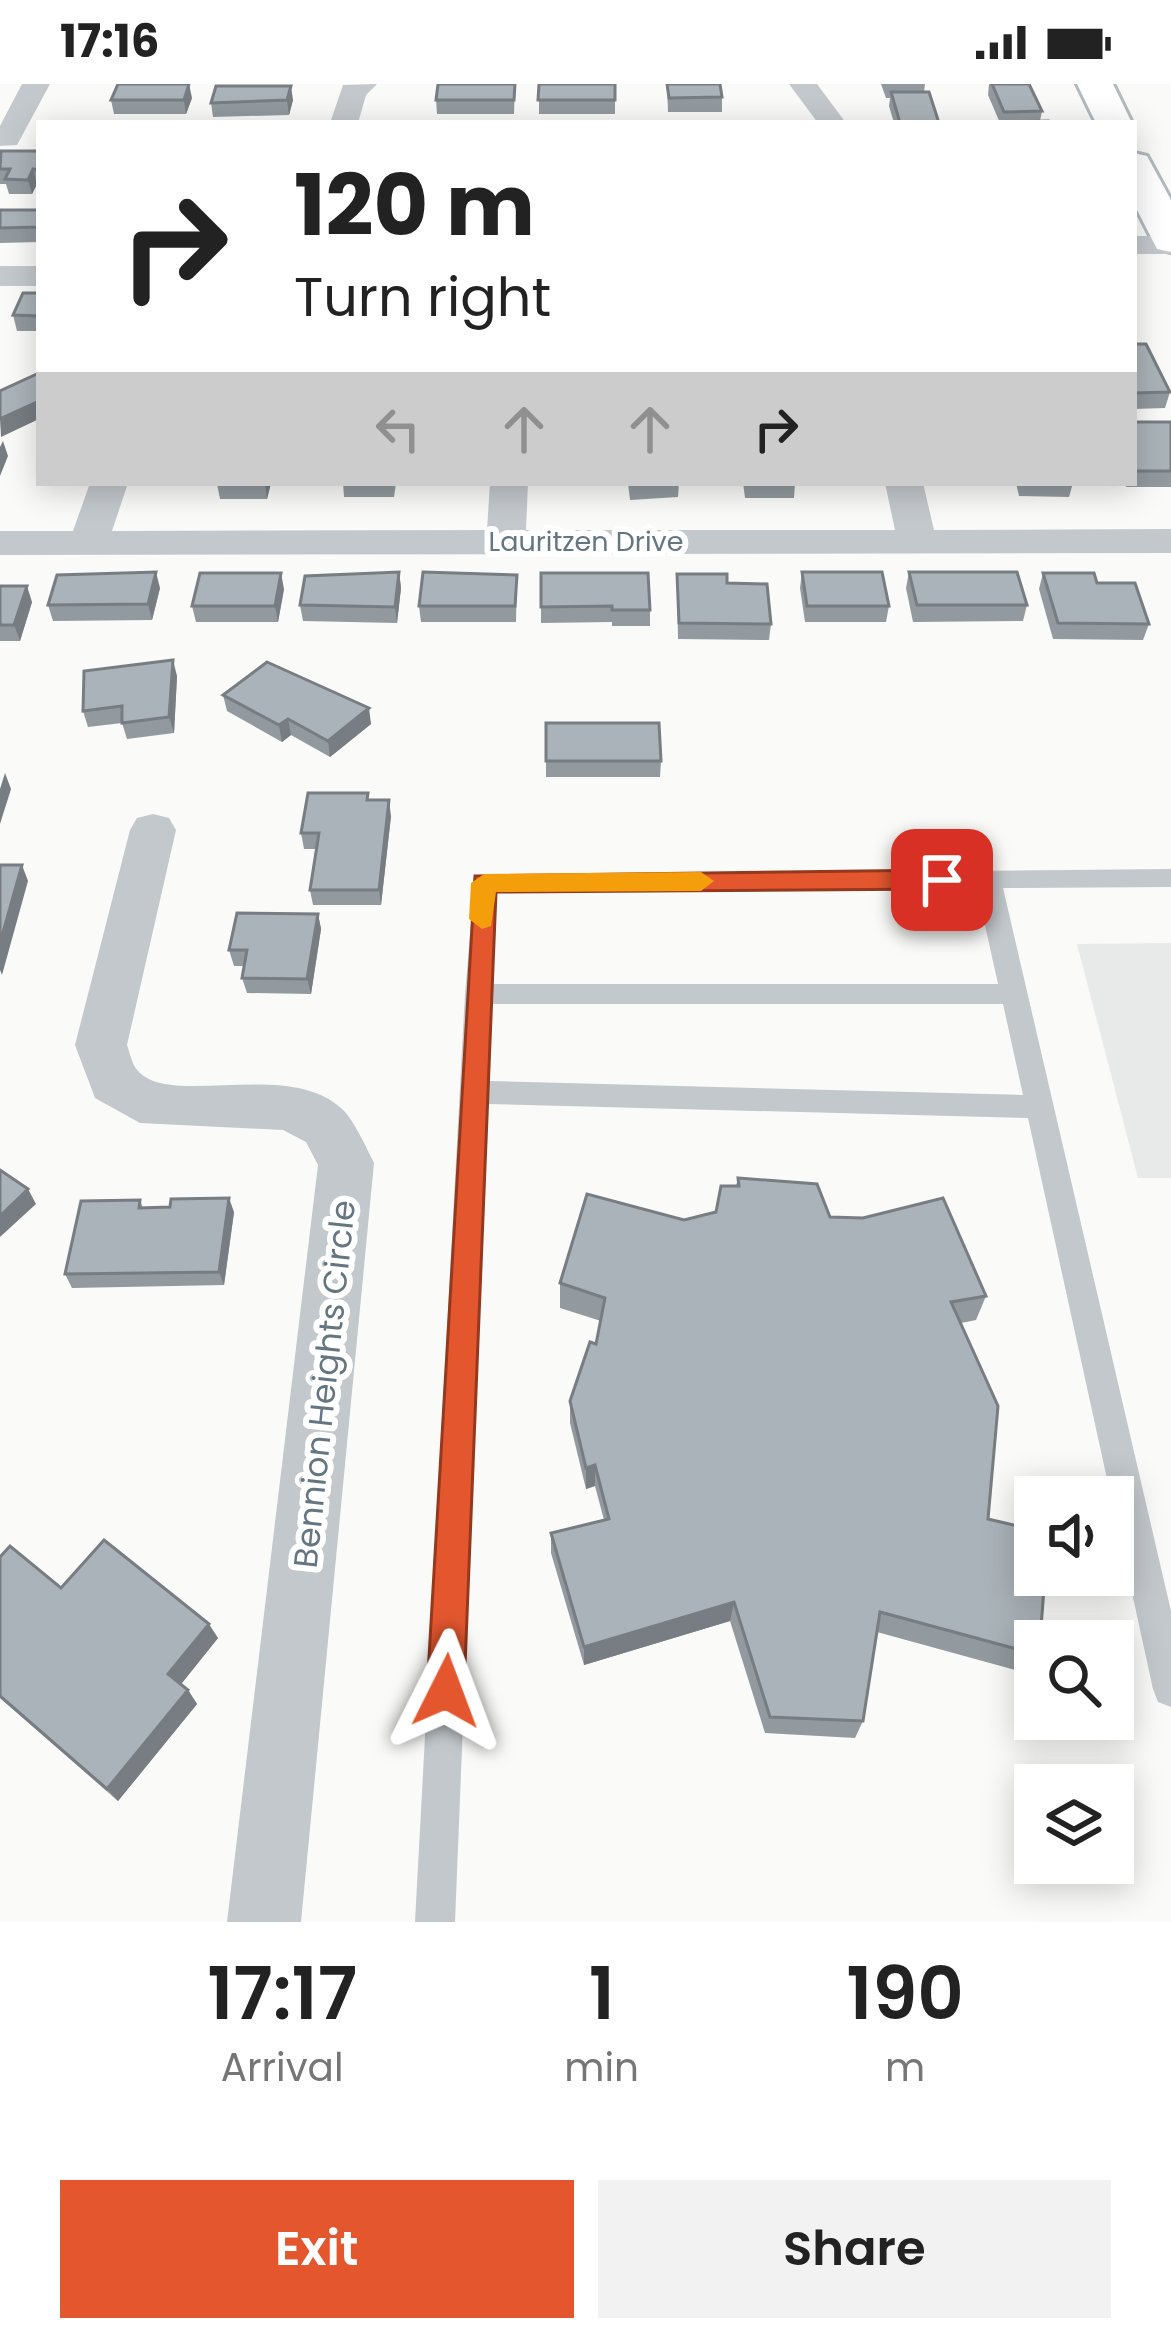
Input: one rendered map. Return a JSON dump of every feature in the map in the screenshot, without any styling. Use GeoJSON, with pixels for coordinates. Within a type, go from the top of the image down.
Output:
{"type":"FeatureCollection","features":[{"type":"Feature","properties":{"kind":"main road"},"geometry":{"type":"LineString","coordinates":[[1095,84],[1113,120]]}},
{"type":"Feature","properties":{"kind":"main road"},"geometry":{"type":"LineString","coordinates":[[1137,170],[1171,242]]}},
{"type":"Feature","properties":{"kind":"street"},"geometry":{"type":"LineString","coordinates":[[36,84],[4,140],[36,140]]}},
{"type":"Feature","properties":{"kind":"street"},"geometry":{"type":"LineString","coordinates":[[345,120],[353,91],[363,84]]}},
{"type":"Feature","properties":{"kind":"street"},"geometry":{"type":"LineString","coordinates":[[803,84],[830,120]]}},
{"type":"Feature","properties":{"kind":"street"},"geometry":{"type":"LineString","coordinates":[[1137,245],[1171,242]]}},
{"type":"Feature","properties":{"kind":"street"},"geometry":{"type":"LineString","coordinates":[[0,276],[36,276]]}},
{"type":"Feature","properties":{"kind":"street"},"geometry":{"type":"LineString","coordinates":[[88,543],[108,486]]}},
{"type":"Feature","properties":{"kind":"street"},"geometry":{"type":"LineString","coordinates":[[506,542],[509,486]]}},
{"type":"Feature","properties":{"kind":"street"},"geometry":{"type":"LineString","coordinates":[[905,486],[916,541]]}},
{"type":"Feature","properties":{"kind":"street","name":"Lauritzen Drive"},"geometry":{"type":"LineString","coordinates":[[0,543],[1171,541]]}},
{"type":"Feature","properties":{"kind":"street","name":"Bennion Heights Circle"},"geometry":{"type":"LineString","coordinates":[[153,830],[101,1045],[104,1077],[124,1099],[158,1105],[282,1105],[310,1112],[337,1133],[346,1163],[264,1922]]}},
{"type":"Feature","properties":{"kind":"lane"},"geometry":{"type":"LineString","coordinates":[[435,1922],[484,883],[1171,878]]}},
{"type":"Feature","properties":{"kind":"lane"},"geometry":{"type":"LineString","coordinates":[[988,879],[1171,1689]]}},
{"type":"Feature","properties":{"kind":"lane"},"geometry":{"type":"LineString","coordinates":[[478,994],[1016,994]]}},
{"type":"Feature","properties":{"kind":"lane"},"geometry":{"type":"LineString","coordinates":[[474,1092],[1042,1107]]}},
{"type":"Feature","properties":{"kind":"shaded area"},"geometry":{"type":"Polygon","coordinates":[[[1171,943],[1171,1178],[1138,1178],[1077,944],[1171,943]]]}},
{"type":"Feature","properties":{"kind":"building"},"geometry":{"type":"Polygon","coordinates":[[[118,84],[189,84],[184,100],[111,100],[118,84]]]}},
{"type":"Feature","properties":{"kind":"building"},"geometry":{"type":"Polygon","coordinates":[[[438,84],[515,84],[514,100],[436,100],[438,84]]]}},
{"type":"Feature","properties":{"kind":"building"},"geometry":{"type":"Polygon","coordinates":[[[539,84],[615,84],[615,100],[538,100],[539,84]]]}},
{"type":"Feature","properties":{"kind":"building"},"geometry":{"type":"Polygon","coordinates":[[[667,84],[720,84],[722,97],[669,98],[667,84]]]}},
{"type":"Feature","properties":{"kind":"building"},"geometry":{"type":"Polygon","coordinates":[[[992,84],[1029,84],[1042,111],[1004,112],[992,84]]]}},
{"type":"Feature","properties":{"kind":"building"},"geometry":{"type":"Polygon","coordinates":[[[216,86],[291,86],[287,100],[211,103],[216,86]]]}},
{"type":"Feature","properties":{"kind":"building"},"geometry":{"type":"Polygon","coordinates":[[[891,92],[929,92],[938,120],[899,120],[891,92]]]}},
{"type":"Feature","properties":{"kind":"building"},"geometry":{"type":"Polygon","coordinates":[[[1,151],[36,151],[36,170],[28,180],[5,179],[10,169],[0,169],[1,151]]]}},
{"type":"Feature","properties":{"kind":"building"},"geometry":{"type":"Polygon","coordinates":[[[0,210],[36,210],[36,227],[0,228],[0,210]]]}},
{"type":"Feature","properties":{"kind":"building"},"geometry":{"type":"Polygon","coordinates":[[[23,293],[36,293],[36,316],[13,315],[23,293]]]}},
{"type":"Feature","properties":{"kind":"building"},"geometry":{"type":"Polygon","coordinates":[[[1137,344],[1146,344],[1170,392],[1137,393],[1137,344]]]}},
{"type":"Feature","properties":{"kind":"building"},"geometry":{"type":"Polygon","coordinates":[[[36,374],[36,402],[0,419],[0,391],[36,374]]]}},
{"type":"Feature","properties":{"kind":"building"},"geometry":{"type":"Polygon","coordinates":[[[1137,422],[1171,422],[1171,471],[1137,471],[1137,422]]]}},
{"type":"Feature","properties":{"kind":"building"},"geometry":{"type":"Polygon","coordinates":[[[156,572],[148,604],[48,605],[57,575],[156,572]]]}},
{"type":"Feature","properties":{"kind":"building"},"geometry":{"type":"Polygon","coordinates":[[[399,572],[395,607],[300,605],[305,576],[399,572]]]}},
{"type":"Feature","properties":{"kind":"building"},"geometry":{"type":"Polygon","coordinates":[[[423,572],[517,575],[515,606],[419,606],[423,572]]]}},
{"type":"Feature","properties":{"kind":"building"},"geometry":{"type":"Polygon","coordinates":[[[802,572],[882,572],[889,606],[807,606],[802,572]]]}},
{"type":"Feature","properties":{"kind":"building"},"geometry":{"type":"Polygon","coordinates":[[[909,572],[1017,572],[1027,605],[917,605],[909,572]]]}},
{"type":"Feature","properties":{"kind":"building"},"geometry":{"type":"Polygon","coordinates":[[[200,573],[281,573],[275,606],[192,606],[200,573]]]}},
{"type":"Feature","properties":{"kind":"building"},"geometry":{"type":"Polygon","coordinates":[[[541,573],[648,573],[650,610],[541,607],[541,573]]]}},
{"type":"Feature","properties":{"kind":"building"},"geometry":{"type":"Polygon","coordinates":[[[1043,573],[1094,573],[1097,583],[1135,583],[1149,624],[1058,623],[1043,573]]]}},
{"type":"Feature","properties":{"kind":"building"},"geometry":{"type":"Polygon","coordinates":[[[677,574],[727,574],[727,583],[767,584],[771,624],[679,623],[677,574]]]}},
{"type":"Feature","properties":{"kind":"building"},"geometry":{"type":"Polygon","coordinates":[[[0,586],[27,586],[14,625],[0,625],[0,586]]]}},
{"type":"Feature","properties":{"kind":"building"},"geometry":{"type":"Polygon","coordinates":[[[173,660],[169,717],[122,723],[122,706],[83,711],[84,671],[173,660]]]}},
{"type":"Feature","properties":{"kind":"building"},"geometry":{"type":"Polygon","coordinates":[[[267,662],[369,708],[328,741],[288,719],[279,725],[223,695],[267,662]]]}},
{"type":"Feature","properties":{"kind":"building"},"geometry":{"type":"Polygon","coordinates":[[[546,723],[659,723],[661,761],[546,761],[546,723]]]}},
{"type":"Feature","properties":{"kind":"building"},"geometry":{"type":"Polygon","coordinates":[[[308,793],[368,793],[367,800],[389,800],[379,890],[310,890],[319,833],[301,833],[308,793]]]}},
{"type":"Feature","properties":{"kind":"building"},"geometry":{"type":"Polygon","coordinates":[[[0,865],[22,865],[0,943],[0,865]]]}},
{"type":"Feature","properties":{"kind":"building"},"geometry":{"type":"Polygon","coordinates":[[[237,913],[318,914],[307,979],[242,978],[247,950],[229,950],[237,913]]]}},
{"type":"Feature","properties":{"kind":"building"},"geometry":{"type":"Polygon","coordinates":[[[0,1170],[28,1189],[0,1216],[0,1170]]]}},
{"type":"Feature","properties":{"kind":"building"},"geometry":{"type":"Polygon","coordinates":[[[738,1178],[817,1184],[830,1217],[863,1218],[943,1198],[986,1296],[951,1302],[998,1406],[988,1519],[1014,1525],[1014,1596],[1043,1596],[1042,1620],[1014,1620],[1014,1648],[880,1612],[863,1721],[770,1717],[734,1602],[584,1647],[551,1533],[609,1519],[595,1465],[586,1468],[570,1401],[590,1342],[596,1344],[605,1298],[560,1283],[587,1194],[684,1220],[716,1212],[721,1186],[739,1186],[738,1178]]]}},
{"type":"Feature","properties":{"kind":"building"},"geometry":{"type":"Polygon","coordinates":[[[229,1198],[219,1272],[65,1274],[81,1201],[140,1200],[139,1208],[170,1207],[171,1199],[229,1198]]]}},
{"type":"Feature","properties":{"kind":"building"},"geometry":{"type":"Polygon","coordinates":[[[104,1540],[209,1624],[168,1674],[188,1690],[107,1789],[0,1696],[0,1557],[10,1546],[61,1588],[104,1540]]]}},
{"type":"Feature","properties":{"kind":"slow traffic"},"geometry":{"type":"LineString","coordinates":[[482,919],[484,883],[701,881]]}},
{"type":"Feature","properties":{"kind":"route"},"geometry":{"type":"LineString","coordinates":[[446,1691],[484,883],[942,880]]}}]}
